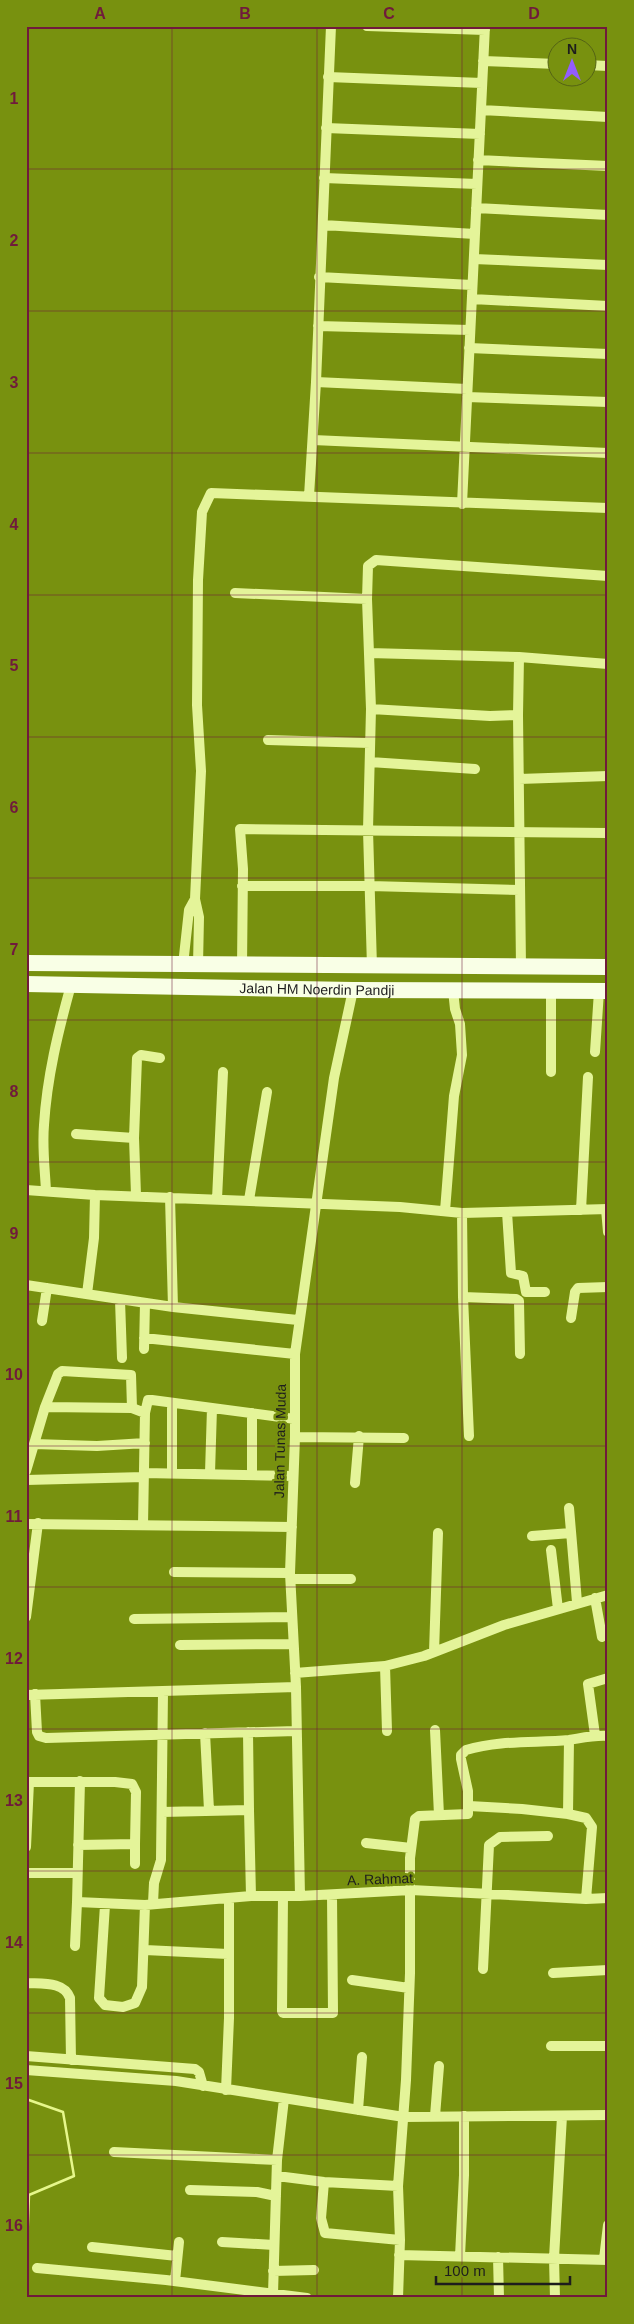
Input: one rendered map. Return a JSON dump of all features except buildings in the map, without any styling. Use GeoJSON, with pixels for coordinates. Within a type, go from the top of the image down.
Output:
{"type":"FeatureCollection","features":[{"type":"Feature","properties":{"kind":"main road","name":"Jalan HM Noerdin Pandji"},"geometry":{"type":"LineString","coordinates":[[26,962],[242,966],[608,967]]}},
{"type":"Feature","properties":{"kind":"main road","name":"Jalan HM Noerdin Pandji"},"geometry":{"type":"LineString","coordinates":[[26,984],[353,990],[604,991]]}},
{"type":"Feature","properties":{"kind":"street"},"geometry":{"type":"LineString","coordinates":[[309,496],[314,440],[330,26]]}},
{"type":"Feature","properties":{"kind":"street"},"geometry":{"type":"LineString","coordinates":[[367,26],[485,28],[462,504]]}},
{"type":"Feature","properties":{"kind":"street"},"geometry":{"type":"LineString","coordinates":[[483,61],[546,64]]}},
{"type":"Feature","properties":{"kind":"street"},"geometry":{"type":"LineString","coordinates":[[328,77],[482,83]]}},
{"type":"Feature","properties":{"kind":"street"},"geometry":{"type":"LineString","coordinates":[[481,110],[608,117]]}},
{"type":"Feature","properties":{"kind":"street"},"geometry":{"type":"LineString","coordinates":[[326,128],[480,134]]}},
{"type":"Feature","properties":{"kind":"street"},"geometry":{"type":"LineString","coordinates":[[478,160],[608,166]]}},
{"type":"Feature","properties":{"kind":"street"},"geometry":{"type":"LineString","coordinates":[[324,178],[477,184]]}},
{"type":"Feature","properties":{"kind":"street"},"geometry":{"type":"LineString","coordinates":[[476,208],[608,215]]}},
{"type":"Feature","properties":{"kind":"street"},"geometry":{"type":"LineString","coordinates":[[323,225],[475,234]]}},
{"type":"Feature","properties":{"kind":"street"},"geometry":{"type":"LineString","coordinates":[[474,258],[608,265]]}},
{"type":"Feature","properties":{"kind":"street"},"geometry":{"type":"LineString","coordinates":[[320,277],[472,285]]}},
{"type":"Feature","properties":{"kind":"street"},"geometry":{"type":"LineString","coordinates":[[472,299],[608,306]]}},
{"type":"Feature","properties":{"kind":"street"},"geometry":{"type":"LineString","coordinates":[[318,326],[470,330]]}},
{"type":"Feature","properties":{"kind":"street"},"geometry":{"type":"LineString","coordinates":[[469,348],[608,354]]}},
{"type":"Feature","properties":{"kind":"street"},"geometry":{"type":"LineString","coordinates":[[316,382],[608,402]]}},
{"type":"Feature","properties":{"kind":"street"},"geometry":{"type":"LineString","coordinates":[[314,440],[608,452]]}},
{"type":"Feature","properties":{"kind":"street"},"geometry":{"type":"LineString","coordinates":[[191,965],[199,917],[195,899],[201,771],[196,705],[198,580],[202,512],[211,493],[462,504],[608,508]]}},
{"type":"Feature","properties":{"kind":"street"},"geometry":{"type":"LineString","coordinates":[[372,967],[368,830],[371,709],[367,599],[368,566],[376,560],[608,576]]}},
{"type":"Feature","properties":{"kind":"street"},"geometry":{"type":"LineString","coordinates":[[235,593],[367,599]]}},
{"type":"Feature","properties":{"kind":"street"},"geometry":{"type":"LineString","coordinates":[[369,653],[520,657],[608,664]]}},
{"type":"Feature","properties":{"kind":"street"},"geometry":{"type":"LineString","coordinates":[[520,657],[518,715],[521,967]]}},
{"type":"Feature","properties":{"kind":"street"},"geometry":{"type":"LineString","coordinates":[[371,709],[490,716],[518,715]]}},
{"type":"Feature","properties":{"kind":"street"},"geometry":{"type":"LineString","coordinates":[[268,740],[370,743]]}},
{"type":"Feature","properties":{"kind":"street"},"geometry":{"type":"LineString","coordinates":[[370,762],[475,769]]}},
{"type":"Feature","properties":{"kind":"street"},"geometry":{"type":"LineString","coordinates":[[519,779],[608,776]]}},
{"type":"Feature","properties":{"kind":"street"},"geometry":{"type":"LineString","coordinates":[[242,966],[240,829],[608,833]]}},
{"type":"Feature","properties":{"kind":"street"},"geometry":{"type":"LineString","coordinates":[[242,886],[370,886],[520,890]]}},
{"type":"Feature","properties":{"kind":"street"},"geometry":{"type":"LineString","coordinates":[[191,965],[189,910],[195,899]]}},
{"type":"Feature","properties":{"kind":"street"},"geometry":{"type":"LineString","coordinates":[[46,1191],[43,1127],[50,1070],[54,1045],[72,985]]}},
{"type":"Feature","properties":{"kind":"street","name":"Jalan Tunas Muda"},"geometry":{"type":"LineString","coordinates":[[300,1896],[296,1688],[292,1644],[290,1576],[295,1437],[295,1354],[298,1320],[334,1078],[353,990]]}},
{"type":"Feature","properties":{"kind":"street"},"geometry":{"type":"LineString","coordinates":[[445,1211],[454,1096],[462,1055],[460,1024],[453,990]]}},
{"type":"Feature","properties":{"kind":"street"},"geometry":{"type":"LineString","coordinates":[[551,991],[551,1072]]}},
{"type":"Feature","properties":{"kind":"street"},"geometry":{"type":"LineString","coordinates":[[595,1052],[604,991]]}},
{"type":"Feature","properties":{"kind":"street"},"geometry":{"type":"LineString","coordinates":[[136,1195],[134,1138],[137,1058],[141,1055],[160,1058]]}},
{"type":"Feature","properties":{"kind":"street"},"geometry":{"type":"LineString","coordinates":[[218,1199],[223,1072]]}},
{"type":"Feature","properties":{"kind":"street"},"geometry":{"type":"LineString","coordinates":[[581,1210],[588,1077]]}},
{"type":"Feature","properties":{"kind":"street"},"geometry":{"type":"LineString","coordinates":[[249,1200],[267,1092]]}},
{"type":"Feature","properties":{"kind":"street"},"geometry":{"type":"LineString","coordinates":[[76,1134],[134,1138]]}},
{"type":"Feature","properties":{"kind":"street"},"geometry":{"type":"LineString","coordinates":[[26,1190],[95,1195],[317,1202],[462,1213],[607,1210],[608,1232]]}},
{"type":"Feature","properties":{"kind":"street"},"geometry":{"type":"LineString","coordinates":[[87,1294],[94,1238],[95,1195]]}},
{"type":"Feature","properties":{"kind":"street"},"geometry":{"type":"LineString","coordinates":[[170,1197],[173,1307]]}},
{"type":"Feature","properties":{"kind":"street"},"geometry":{"type":"LineString","coordinates":[[507,1212],[511,1272],[523,1276],[526,1292],[545,1292]]}},
{"type":"Feature","properties":{"kind":"street"},"geometry":{"type":"LineString","coordinates":[[462,1213],[463,1297],[469,1436]]}},
{"type":"Feature","properties":{"kind":"street"},"geometry":{"type":"LineString","coordinates":[[26,1285],[173,1307],[298,1320]]}},
{"type":"Feature","properties":{"kind":"street"},"geometry":{"type":"LineString","coordinates":[[571,1318],[574,1292],[578,1288],[608,1286]]}},
{"type":"Feature","properties":{"kind":"street"},"geometry":{"type":"LineString","coordinates":[[42,1321],[47,1288]]}},
{"type":"Feature","properties":{"kind":"street"},"geometry":{"type":"LineString","coordinates":[[463,1297],[516,1299],[519,1301],[520,1354]]}},
{"type":"Feature","properties":{"kind":"street"},"geometry":{"type":"LineString","coordinates":[[120,1300],[122,1358]]}},
{"type":"Feature","properties":{"kind":"street"},"geometry":{"type":"LineString","coordinates":[[146,1303],[144,1343],[295,1354]]}},
{"type":"Feature","properties":{"kind":"street"},"geometry":{"type":"LineString","coordinates":[[26,1470],[58,1374],[62,1371],[131,1375],[132,1408]]}},
{"type":"Feature","properties":{"kind":"street"},"geometry":{"type":"LineString","coordinates":[[143,1525],[145,1413],[148,1400],[295,1419]]}},
{"type":"Feature","properties":{"kind":"street"},"geometry":{"type":"LineString","coordinates":[[172,1403],[172,1473]]}},
{"type":"Feature","properties":{"kind":"street"},"geometry":{"type":"LineString","coordinates":[[46,1407],[132,1408],[145,1413]]}},
{"type":"Feature","properties":{"kind":"street"},"geometry":{"type":"LineString","coordinates":[[210,1473],[212,1408]]}},
{"type":"Feature","properties":{"kind":"street"},"geometry":{"type":"LineString","coordinates":[[252,1413],[252,1474]]}},
{"type":"Feature","properties":{"kind":"street"},"geometry":{"type":"LineString","coordinates":[[355,1483],[359,1436]]}},
{"type":"Feature","properties":{"kind":"street"},"geometry":{"type":"LineString","coordinates":[[295,1437],[359,1436],[404,1438]]}},
{"type":"Feature","properties":{"kind":"street"},"geometry":{"type":"LineString","coordinates":[[34,1444],[97,1446],[145,1443]]}},
{"type":"Feature","properties":{"kind":"street"},"geometry":{"type":"LineString","coordinates":[[26,1480],[172,1473],[293,1476]]}},
{"type":"Feature","properties":{"kind":"street"},"geometry":{"type":"LineString","coordinates":[[569,1508],[577,1602]]}},
{"type":"Feature","properties":{"kind":"street"},"geometry":{"type":"LineString","coordinates":[[26,1617],[38,1523]]}},
{"type":"Feature","properties":{"kind":"street"},"geometry":{"type":"LineString","coordinates":[[26,1524],[292,1527]]}},
{"type":"Feature","properties":{"kind":"street"},"geometry":{"type":"LineString","coordinates":[[434,1652],[438,1533]]}},
{"type":"Feature","properties":{"kind":"street"},"geometry":{"type":"LineString","coordinates":[[532,1536],[571,1533]]}},
{"type":"Feature","properties":{"kind":"street"},"geometry":{"type":"LineString","coordinates":[[551,1550],[558,1609]]}},
{"type":"Feature","properties":{"kind":"street"},"geometry":{"type":"LineString","coordinates":[[174,1572],[350,1579]]}},
{"type":"Feature","properties":{"kind":"street"},"geometry":{"type":"LineString","coordinates":[[295,1673],[385,1666],[434,1652],[504,1625],[577,1602],[608,1595]]}},
{"type":"Feature","properties":{"kind":"street"},"geometry":{"type":"LineString","coordinates":[[595,1598],[602,1637]]}},
{"type":"Feature","properties":{"kind":"street"},"geometry":{"type":"LineString","coordinates":[[134,1618],[292,1617]]}},
{"type":"Feature","properties":{"kind":"street"},"geometry":{"type":"LineString","coordinates":[[180,1646],[292,1644]]}},
{"type":"Feature","properties":{"kind":"street"},"geometry":{"type":"LineString","coordinates":[[385,1666],[388,1731]]}},
{"type":"Feature","properties":{"kind":"street"},"geometry":{"type":"LineString","coordinates":[[595,1735],[588,1684],[608,1678]]}},
{"type":"Feature","properties":{"kind":"street"},"geometry":{"type":"LineString","coordinates":[[296,1688],[31,1695],[37,1732],[41,1737],[296,1731]]}},
{"type":"Feature","properties":{"kind":"street"},"geometry":{"type":"LineString","coordinates":[[105,1904],[99,1990],[101,2002],[105,2005],[130,2006],[135,2003],[142,1987],[149,1904],[161,1860],[163,1692]]}},
{"type":"Feature","properties":{"kind":"street"},"geometry":{"type":"LineString","coordinates":[[435,1730],[439,1815]]}},
{"type":"Feature","properties":{"kind":"street"},"geometry":{"type":"LineString","coordinates":[[248,1732],[251,1896]]}},
{"type":"Feature","properties":{"kind":"street"},"geometry":{"type":"LineString","coordinates":[[205,1733],[210,1810]]}},
{"type":"Feature","properties":{"kind":"street"},"geometry":{"type":"LineString","coordinates":[[398,2298],[400,2240],[398,2186],[404,2117],[409,1988],[411,1848],[416,1819],[419,1816],[465,1815],[468,1812],[469,1806],[461,1759],[461,1754],[466,1750],[513,1743],[569,1740],[595,1735],[608,1736]]}},
{"type":"Feature","properties":{"kind":"street"},"geometry":{"type":"LineString","coordinates":[[568,1814],[569,1740]]}},
{"type":"Feature","properties":{"kind":"street"},"geometry":{"type":"LineString","coordinates":[[75,1946],[80,1781]]}},
{"type":"Feature","properties":{"kind":"street"},"geometry":{"type":"LineString","coordinates":[[26,1847],[28,1782],[129,1782],[136,1792],[135,1864]]}},
{"type":"Feature","properties":{"kind":"street"},"geometry":{"type":"LineString","coordinates":[[469,1806],[568,1814],[586,1818],[592,1827],[586,1899]]}},
{"type":"Feature","properties":{"kind":"street"},"geometry":{"type":"LineString","coordinates":[[162,1812],[250,1810]]}},
{"type":"Feature","properties":{"kind":"street"},"geometry":{"type":"LineString","coordinates":[[483,1970],[489,1845],[494,1839],[500,1837],[548,1836]]}},
{"type":"Feature","properties":{"kind":"street"},"geometry":{"type":"LineString","coordinates":[[366,1843],[411,1848]]}},
{"type":"Feature","properties":{"kind":"street"},"geometry":{"type":"LineString","coordinates":[[78,1845],[135,1844]]}},
{"type":"Feature","properties":{"kind":"street"},"geometry":{"type":"LineString","coordinates":[[26,1873],[77,1873]]}},
{"type":"Feature","properties":{"kind":"street","name":"A. Rahmat"},"geometry":{"type":"LineString","coordinates":[[76,1902],[149,1904],[251,1896],[332,1895],[411,1890],[487,1895],[586,1899],[608,1898]]}},
{"type":"Feature","properties":{"kind":"street"},"geometry":{"type":"LineString","coordinates":[[283,1896],[282,2011],[283,2013],[293,2014],[333,2013],[332,1895]]}},
{"type":"Feature","properties":{"kind":"street"},"geometry":{"type":"LineString","coordinates":[[226,2090],[228,1899]]}},
{"type":"Feature","properties":{"kind":"street"},"geometry":{"type":"LineString","coordinates":[[145,1950],[228,1954]]}},
{"type":"Feature","properties":{"kind":"street"},"geometry":{"type":"LineString","coordinates":[[553,1973],[608,1970]]}},
{"type":"Feature","properties":{"kind":"street"},"geometry":{"type":"LineString","coordinates":[[352,1980],[409,1988]]}},
{"type":"Feature","properties":{"kind":"street"},"geometry":{"type":"LineString","coordinates":[[26,1983],[58,1986],[68,1992],[70,1998],[72,2060]]}},
{"type":"Feature","properties":{"kind":"street"},"geometry":{"type":"LineString","coordinates":[[551,2046],[608,2046]]}},
{"type":"Feature","properties":{"kind":"street"},"geometry":{"type":"LineString","coordinates":[[26,2056],[195,2069],[199,2072],[203,2086]]}},
{"type":"Feature","properties":{"kind":"street"},"geometry":{"type":"LineString","coordinates":[[358,2110],[362,2057]]}},
{"type":"Feature","properties":{"kind":"street"},"geometry":{"type":"LineString","coordinates":[[435,2116],[439,2066]]}},
{"type":"Feature","properties":{"kind":"street"},"geometry":{"type":"LineString","coordinates":[[26,2070],[176,2081],[404,2117],[608,2115]]}},
{"type":"Feature","properties":{"kind":"street"},"geometry":{"type":"LineString","coordinates":[[273,2294],[277,2160],[284,2099]]}},
{"type":"Feature","properties":{"kind":"street"},"geometry":{"type":"LineString","coordinates":[[460,2256],[464,2175],[464,2116]]}},
{"type":"Feature","properties":{"kind":"street"},"geometry":{"type":"LineString","coordinates":[[555,2298],[554,2258],[562,2116]]}},
{"type":"Feature","properties":{"kind":"street"},"geometry":{"type":"LineString","coordinates":[[114,2152],[277,2160]]}},
{"type":"Feature","properties":{"kind":"street"},"geometry":{"type":"LineString","coordinates":[[277,2176],[324,2182],[398,2186]]}},
{"type":"Feature","properties":{"kind":"street"},"geometry":{"type":"LineString","coordinates":[[324,2182],[321,2218],[325,2233],[400,2240]]}},
{"type":"Feature","properties":{"kind":"street"},"geometry":{"type":"LineString","coordinates":[[190,2190],[257,2192],[276,2196]]}},
{"type":"Feature","properties":{"kind":"street"},"geometry":{"type":"LineString","coordinates":[[399,2255],[606,2260],[608,2225]]}},
{"type":"Feature","properties":{"kind":"street"},"geometry":{"type":"LineString","coordinates":[[175,2281],[179,2242]]}},
{"type":"Feature","properties":{"kind":"street"},"geometry":{"type":"LineString","coordinates":[[222,2242],[274,2245]]}},
{"type":"Feature","properties":{"kind":"street"},"geometry":{"type":"LineString","coordinates":[[92,2247],[177,2256]]}},
{"type":"Feature","properties":{"kind":"street"},"geometry":{"type":"LineString","coordinates":[[498,2257],[499,2298]]}},
{"type":"Feature","properties":{"kind":"street"},"geometry":{"type":"LineString","coordinates":[[37,2268],[175,2281],[241,2294],[273,2294],[307,2298]]}},
{"type":"Feature","properties":{"kind":"street"},"geometry":{"type":"LineString","coordinates":[[273,2271],[314,2270]]}},
{"type":"Feature","properties":{"kind":"waterway"},"geometry":{"type":"LineString","coordinates":[[26,2099],[63,2112],[74,2176],[29,2195],[26,2272]]}},
{"type":"Feature","properties":{"kind":"waterway"},"geometry":{"type":"LineString","coordinates":[[26,2279],[28,2298]]}}]}
